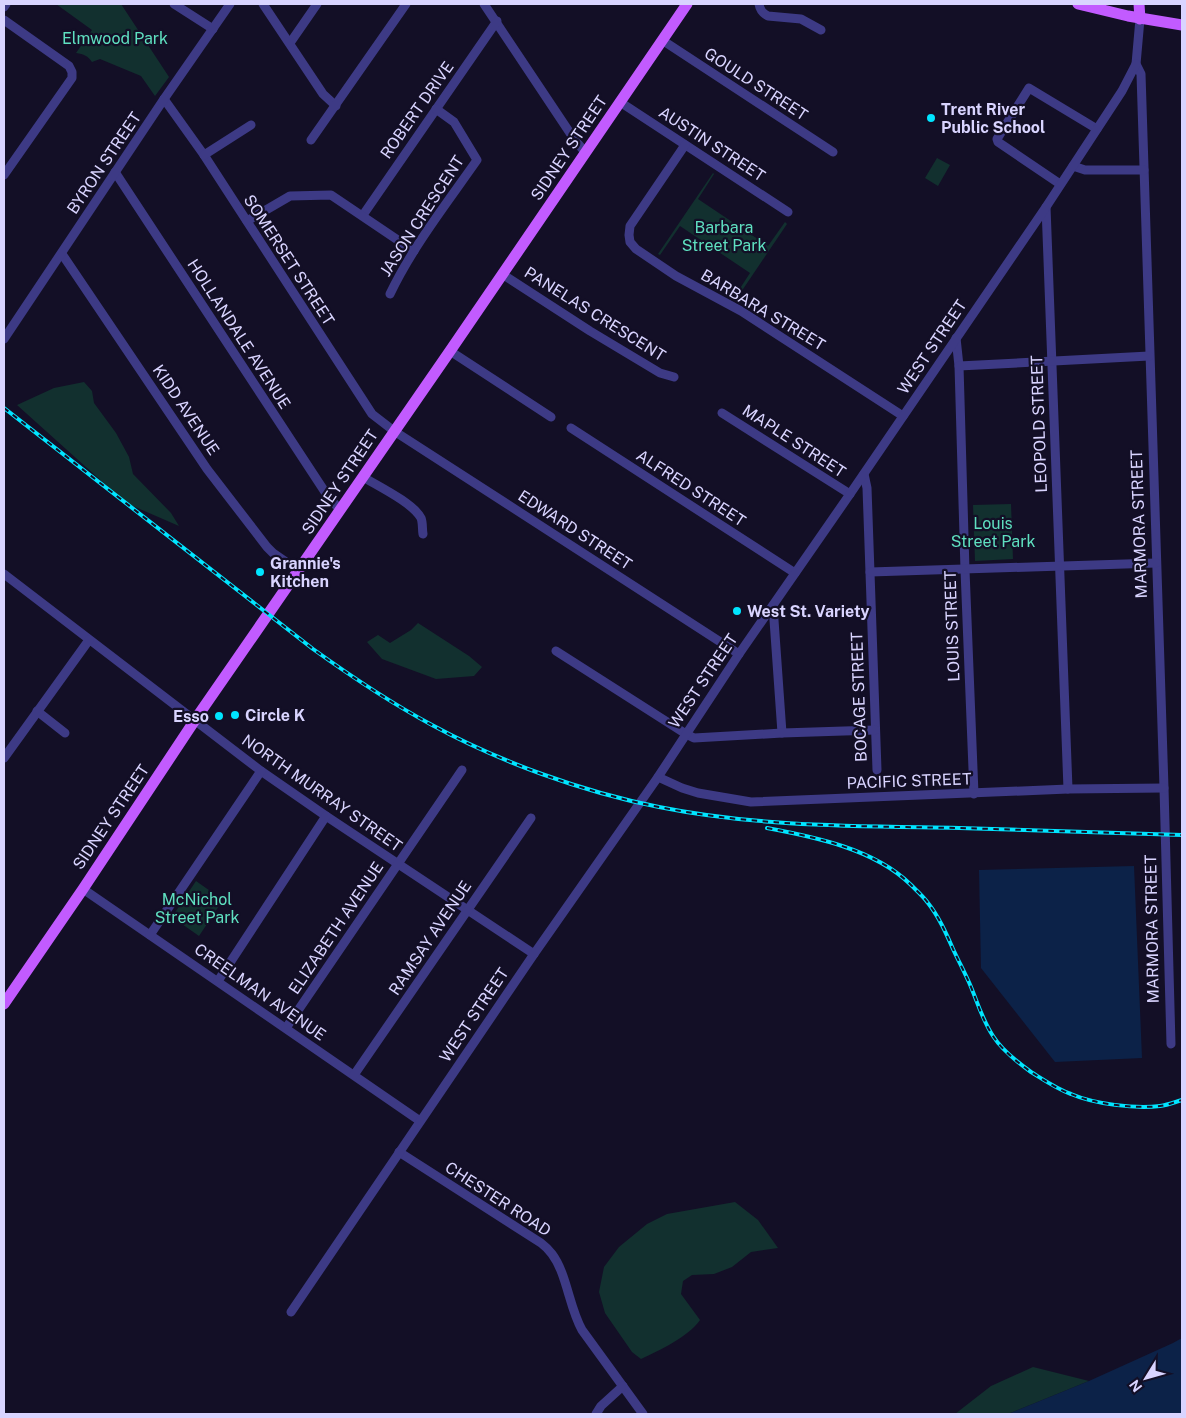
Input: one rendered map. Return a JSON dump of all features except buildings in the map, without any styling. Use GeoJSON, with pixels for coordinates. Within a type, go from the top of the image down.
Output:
{"type":"FeatureCollection","features":[{"type":"Feature","properties":{"kind":"main road","name":"SIDNEY STREET"},"geometry":{"type":"LineString","coordinates":[[4,1004],[194,721],[450,351],[686,4]]}},
{"type":"Feature","properties":{"kind":"main road"},"geometry":{"type":"LineString","coordinates":[[1078,4],[1140,19],[1182,24]]}},
{"type":"Feature","properties":{"kind":"main road","name":"MARMORA STREET"},"geometry":{"type":"LineString","coordinates":[[1139,4],[1140,19]]}},
{"type":"Feature","properties":{"kind":"street"},"geometry":{"type":"LineString","coordinates":[[174,4],[213,29]]}},
{"type":"Feature","properties":{"kind":"street","name":"BYRON STREET"},"geometry":{"type":"LineString","coordinates":[[4,339],[7,327],[62,254],[164,99],[230,4]]}},
{"type":"Feature","properties":{"kind":"street"},"geometry":{"type":"LineString","coordinates":[[263,4],[323,94],[336,106]]}},
{"type":"Feature","properties":{"kind":"street"},"geometry":{"type":"LineString","coordinates":[[290,43],[317,4]]}},
{"type":"Feature","properties":{"kind":"street"},"geometry":{"type":"LineString","coordinates":[[311,140],[406,4]]}},
{"type":"Feature","properties":{"kind":"street"},"geometry":{"type":"LineString","coordinates":[[484,4],[497,21],[548,102],[585,152]]}},
{"type":"Feature","properties":{"kind":"street"},"geometry":{"type":"LineString","coordinates":[[759,4],[760,10],[768,16],[801,19],[820,30]]}},
{"type":"Feature","properties":{"kind":"street","name":"MARMORA STREET"},"geometry":{"type":"LineString","coordinates":[[1140,19],[1136,64],[1141,74],[1171,1044]]}},
{"type":"Feature","properties":{"kind":"street"},"geometry":{"type":"LineString","coordinates":[[4,20],[69,66],[72,72],[72,78],[4,175]]}},
{"type":"Feature","properties":{"kind":"street","name":"ROBERT DRIVE"},"geometry":{"type":"LineString","coordinates":[[362,215],[497,21]]}},
{"type":"Feature","properties":{"kind":"street","name":"GOULD STREET"},"geometry":{"type":"LineString","coordinates":[[662,40],[833,152]]}},
{"type":"Feature","properties":{"kind":"street","name":"WEST STREET"},"geometry":{"type":"LineString","coordinates":[[291,1312],[1046,207],[1122,91],[1136,64]]}},
{"type":"Feature","properties":{"kind":"street"},"geometry":{"type":"LineString","coordinates":[[1060,184],[999,144],[998,139],[1029,88],[1097,129]]}},
{"type":"Feature","properties":{"kind":"street","name":"SOMERSET STREET"},"geometry":{"type":"LineString","coordinates":[[164,99],[204,155],[372,414],[394,431]]}},
{"type":"Feature","properties":{"kind":"street","name":"AUSTIN STREET"},"geometry":{"type":"LineString","coordinates":[[620,102],[788,212]]}},
{"type":"Feature","properties":{"kind":"street","name":"JASON CRESCENT"},"geometry":{"type":"LineString","coordinates":[[390,294],[398,276],[414,251],[477,160],[454,122],[436,108]]}},
{"type":"Feature","properties":{"kind":"street"},"geometry":{"type":"LineString","coordinates":[[204,155],[251,125]]}},
{"type":"Feature","properties":{"kind":"street","name":"BARBARA STREET"},"geometry":{"type":"LineString","coordinates":[[685,145],[630,226],[630,242],[636,249],[676,276],[741,311],[903,416]]}},
{"type":"Feature","properties":{"kind":"street"},"geometry":{"type":"LineString","coordinates":[[1073,166],[1085,170],[1144,170]]}},
{"type":"Feature","properties":{"kind":"street","name":"HOLLANDALE AVENUE"},"geometry":{"type":"LineString","coordinates":[[115,172],[327,495],[340,510]]}},
{"type":"Feature","properties":{"kind":"street"},"geometry":{"type":"LineString","coordinates":[[247,221],[290,196],[331,195],[414,251]]}},
{"type":"Feature","properties":{"kind":"street","name":"LEOPOLD STREET"},"geometry":{"type":"LineString","coordinates":[[1046,207],[1068,789]]}},
{"type":"Feature","properties":{"kind":"street","name":"KIDD AVENUE"},"geometry":{"type":"LineString","coordinates":[[62,254],[207,469],[267,547],[299,571]]}},
{"type":"Feature","properties":{"kind":"street","name":"PANELAS CRESCENT"},"geometry":{"type":"LineString","coordinates":[[502,274],[598,336],[660,373],[674,377]]}},
{"type":"Feature","properties":{"kind":"street","name":"LOUIS STREET"},"geometry":{"type":"LineString","coordinates":[[956,338],[959,366],[974,794]]}},
{"type":"Feature","properties":{"kind":"street"},"geometry":{"type":"LineString","coordinates":[[450,351],[551,417]]}},
{"type":"Feature","properties":{"kind":"street"},"geometry":{"type":"LineString","coordinates":[[942,359],[953,356],[957,359],[959,366],[1149,356]]}},
{"type":"Feature","properties":{"kind":"street","name":"MAPLE STREET"},"geometry":{"type":"LineString","coordinates":[[722,413],[850,494]]}},
{"type":"Feature","properties":{"kind":"street","name":"ALFRED STREET"},"geometry":{"type":"LineString","coordinates":[[570,428],[795,573]]}},
{"type":"Feature","properties":{"kind":"street","name":"EDWARD STREET"},"geometry":{"type":"LineString","coordinates":[[394,431],[739,654]]}},
{"type":"Feature","properties":{"kind":"street","name":"BOCAGE STREET"},"geometry":{"type":"LineString","coordinates":[[864,474],[867,488],[876,770]]}},
{"type":"Feature","properties":{"kind":"street"},"geometry":{"type":"LineString","coordinates":[[363,477],[403,501],[418,513],[423,524],[423,534]]}},
{"type":"Feature","properties":{"kind":"street"},"geometry":{"type":"LineString","coordinates":[[870,572],[1156,563]]}},
{"type":"Feature","properties":{"kind":"street","name":"NORTH MURRAY STREET"},"geometry":{"type":"LineString","coordinates":[[4,574],[194,721],[262,771],[326,816],[534,954]]}},
{"type":"Feature","properties":{"kind":"street"},"geometry":{"type":"LineString","coordinates":[[773,606],[782,733]]}},
{"type":"Feature","properties":{"kind":"street"},"geometry":{"type":"LineString","coordinates":[[4,758],[89,640]]}},
{"type":"Feature","properties":{"kind":"street"},"geometry":{"type":"LineString","coordinates":[[556,651],[694,738],[875,730]]}},
{"type":"Feature","properties":{"kind":"street"},"geometry":{"type":"LineString","coordinates":[[37,711],[65,733]]}},
{"type":"Feature","properties":{"kind":"street","name":"ELIZABETH AVENUE"},"geometry":{"type":"LineString","coordinates":[[286,1028],[462,770]]}},
{"type":"Feature","properties":{"kind":"street"},"geometry":{"type":"LineString","coordinates":[[150,935],[262,771]]}},
{"type":"Feature","properties":{"kind":"street","name":"PACIFIC STREET"},"geometry":{"type":"LineString","coordinates":[[658,777],[698,793],[752,802],[1068,789],[1164,788]]}},
{"type":"Feature","properties":{"kind":"street"},"geometry":{"type":"LineString","coordinates":[[218,981],[326,816]]}},
{"type":"Feature","properties":{"kind":"street","name":"RAMSAY AVENUE"},"geometry":{"type":"LineString","coordinates":[[354,1075],[531,818]]}},
{"type":"Feature","properties":{"kind":"street","name":"CREELMAN AVENUE"},"geometry":{"type":"LineString","coordinates":[[83,889],[420,1121]]}},
{"type":"Feature","properties":{"kind":"street","name":"CHESTER ROAD"},"geometry":{"type":"LineString","coordinates":[[399,1152],[541,1243],[552,1254],[560,1268],[578,1324],[643,1414]]}},
{"type":"Feature","properties":{"kind":"street"},"geometry":{"type":"LineString","coordinates":[[596,1414],[601,1406],[623,1386]]}},
{"type":"Feature","properties":{"kind":"green space","name":"Elmwood Park"},"geometry":{"type":"Polygon","coordinates":[[[56,4],[121,4],[169,77],[155,96],[141,76],[100,59],[92,62],[86,56],[76,53],[92,30],[56,4]]]}},
{"type":"Feature","properties":{"kind":"green space"},"geometry":{"type":"Polygon","coordinates":[[[937,158],[950,165],[938,186],[925,178],[937,158]]]}},
{"type":"Feature","properties":{"kind":"green space","name":"Barbara Street Park"},"geometry":{"type":"Polygon","coordinates":[[[713,173],[698,199],[768,246],[785,222],[787,224],[737,298],[735,296],[750,273],[680,226],[660,255],[658,254],[713,173]]]}},
{"type":"Feature","properties":{"kind":"green space"},"geometry":{"type":"Polygon","coordinates":[[[84,382],[92,391],[94,403],[116,433],[129,457],[133,474],[171,513],[179,526],[126,503],[17,405],[54,388],[84,382]]]}},
{"type":"Feature","properties":{"kind":"green space","name":"Louis Street Park"},"geometry":{"type":"Polygon","coordinates":[[[1011,504],[1013,559],[975,561],[973,505],[1011,504]]]}},
{"type":"Feature","properties":{"kind":"green space"},"geometry":{"type":"Polygon","coordinates":[[[418,623],[469,656],[482,667],[474,676],[436,679],[382,659],[367,642],[378,635],[390,643],[411,630],[418,623]]]}},
{"type":"Feature","properties":{"kind":"green space","name":"McNichol Street Park"},"geometry":{"type":"Polygon","coordinates":[[[196,881],[223,900],[199,936],[172,917],[196,881]]]}},
{"type":"Feature","properties":{"kind":"green space"},"geometry":{"type":"Polygon","coordinates":[[[735,1202],[758,1220],[778,1248],[751,1252],[732,1267],[714,1274],[692,1275],[683,1281],[681,1294],[700,1320],[681,1337],[641,1359],[632,1352],[605,1313],[599,1292],[604,1267],[619,1247],[647,1224],[667,1214],[735,1202]]]}},
{"type":"Feature","properties":{"kind":"green space"},"geometry":{"type":"Polygon","coordinates":[[[1033,1367],[1089,1381],[1008,1414],[955,1414],[991,1386],[1033,1367]]]}},
{"type":"Feature","properties":{"kind":"water"},"geometry":{"type":"Polygon","coordinates":[[[1134,866],[1142,1058],[1055,1062],[981,968],[979,870],[1134,866]]]}},
{"type":"Feature","properties":{"kind":"water"},"geometry":{"type":"Polygon","coordinates":[[[1182,1338],[1182,1414],[1008,1414],[1089,1381],[1182,1338]]]}},
{"type":"Feature","properties":{"kind":"railway"},"geometry":{"type":"LineString","coordinates":[[4,408],[342,670],[417,717],[458,739],[542,774],[630,801],[696,814],[771,822],[846,826],[1182,835]]}},
{"type":"Feature","properties":{"kind":"railway"},"geometry":{"type":"LineString","coordinates":[[767,828],[824,840],[862,853],[895,872],[910,884],[926,900],[939,919],[989,1030],[1010,1056],[1031,1072],[1066,1092],[1080,1098],[1103,1103],[1150,1107],[1163,1106],[1182,1100]]}},
{"type":"Feature","properties":{"kind":"place","name":"Trent River Public School"},"geometry":{"type":"Point","coordinates":[931,118]}},
{"type":"Feature","properties":{"kind":"place","name":"Grannie's Kitchen"},"geometry":{"type":"Point","coordinates":[260,572]}},
{"type":"Feature","properties":{"kind":"place","name":"West St. Variety"},"geometry":{"type":"Point","coordinates":[737,611]}},
{"type":"Feature","properties":{"kind":"place","name":"Circle K"},"geometry":{"type":"Point","coordinates":[235,715]}},
{"type":"Feature","properties":{"kind":"place","name":"Esso"},"geometry":{"type":"Point","coordinates":[219,716]}}]}
